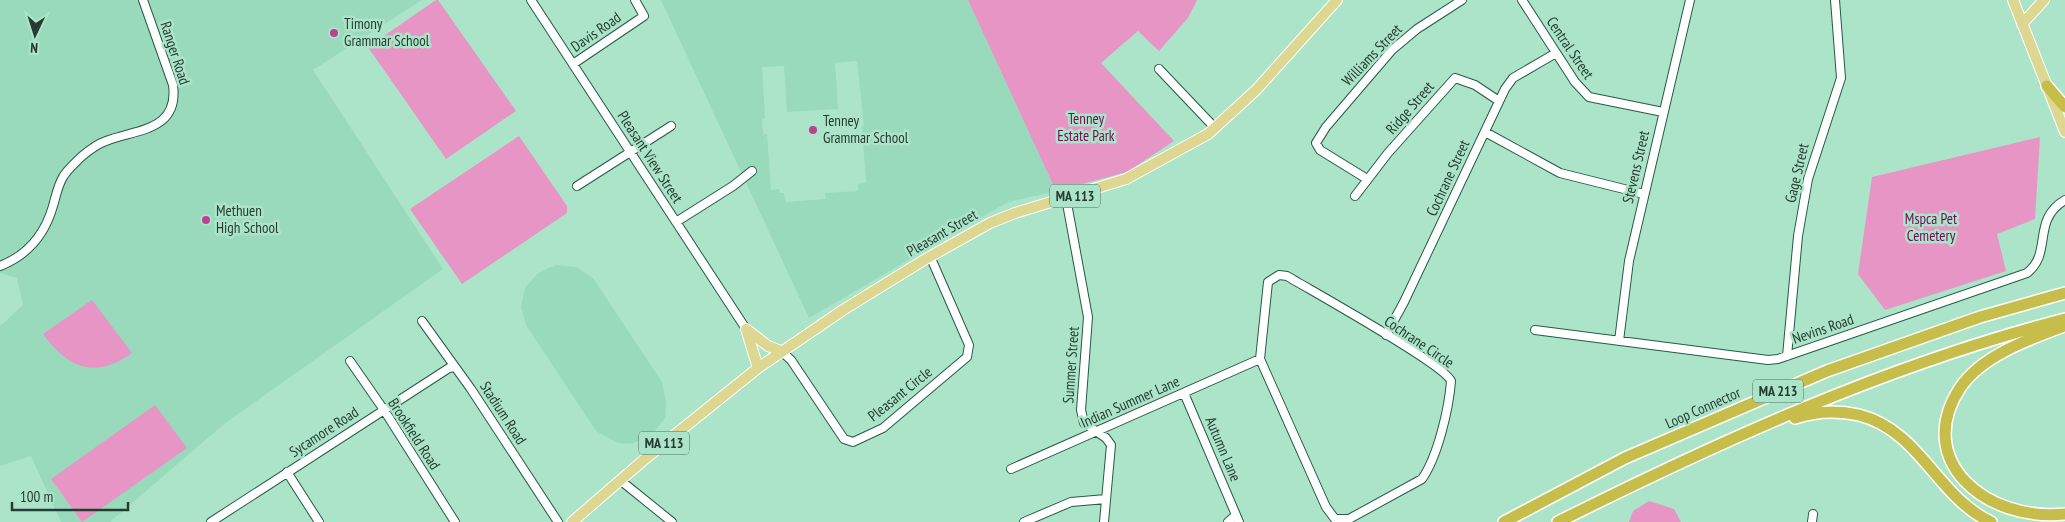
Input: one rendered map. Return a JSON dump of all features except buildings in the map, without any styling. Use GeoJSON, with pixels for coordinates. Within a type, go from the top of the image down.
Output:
{"type":"FeatureCollection","features":[{"type":"Feature","properties":{"kind":"highway"},"geometry":{"type":"LineString","coordinates":[[2047,86],[2065,106]]}},
{"type":"Feature","properties":{"kind":"highway","name":"Loop Connector"},"geometry":{"type":"LineString","coordinates":[[1504,522],[1625,458],[1827,371],[1971,320],[2065,293]]}},
{"type":"Feature","properties":{"kind":"highway","name":"MA 213"},"geometry":{"type":"LineString","coordinates":[[1558,522],[1706,449],[1890,374],[1998,338],[2065,319]]}},
{"type":"Feature","properties":{"kind":"highway"},"geometry":{"type":"LineString","coordinates":[[2065,326],[1996,357],[1970,376],[1953,402],[1946,435],[1950,460],[1960,482],[1972,497],[1986,507],[2008,517],[2025,520],[2042,520],[2065,514]]}},
{"type":"Feature","properties":{"kind":"highway"},"geometry":{"type":"LineString","coordinates":[[1706,449],[1809,414],[1831,412],[1863,416],[1890,428],[1905,439],[1973,512],[1991,522]]}},
{"type":"Feature","properties":{"kind":"main road","name":"Pleasant Street"},"geometry":{"type":"LineString","coordinates":[[572,522],[620,480],[758,368],[781,351],[930,256],[997,220],[1126,179],[1215,128],[1256,90],[1337,0]]}},
{"type":"Feature","properties":{"kind":"main road"},"geometry":{"type":"LineString","coordinates":[[2013,0],[2065,132]]}},
{"type":"Feature","properties":{"kind":"main road"},"geometry":{"type":"LineString","coordinates":[[2022,24],[2044,0]]}},
{"type":"Feature","properties":{"kind":"main road"},"geometry":{"type":"LineString","coordinates":[[746,329],[768,346],[781,351]]}},
{"type":"Feature","properties":{"kind":"main road"},"geometry":{"type":"LineString","coordinates":[[746,329],[755,352],[758,368]]}},
{"type":"Feature","properties":{"kind":"street","name":"Ranger Road"},"geometry":{"type":"LineString","coordinates":[[0,266],[18,257],[38,239],[49,218],[63,177],[82,157],[104,142],[153,127],[166,116],[172,107],[173,85],[144,0]]}},
{"type":"Feature","properties":{"kind":"street","name":"Pleasant View Street"},"geometry":{"type":"LineString","coordinates":[[531,0],[746,329]]}},
{"type":"Feature","properties":{"kind":"street","name":"Davis Road"},"geometry":{"type":"LineString","coordinates":[[573,64],[644,16],[635,0]]}},
{"type":"Feature","properties":{"kind":"street","name":"Williams Street"},"geometry":{"type":"LineString","coordinates":[[1367,179],[1320,150],[1316,144],[1326,127],[1392,50],[1417,29],[1462,0]]}},
{"type":"Feature","properties":{"kind":"street","name":"Central Street"},"geometry":{"type":"LineString","coordinates":[[1522,0],[1575,82],[1589,96],[1663,112]]}},
{"type":"Feature","properties":{"kind":"street","name":"Stevens Street"},"geometry":{"type":"LineString","coordinates":[[1620,341],[1624,292],[1644,194],[1690,0]]}},
{"type":"Feature","properties":{"kind":"street","name":"Gage Street"},"geometry":{"type":"LineString","coordinates":[[1787,356],[1798,236],[1808,179],[1841,78],[1835,0]]}},
{"type":"Feature","properties":{"kind":"street","name":"Cochrane Street"},"geometry":{"type":"LineString","coordinates":[[1386,335],[1404,302],[1499,101],[1513,78],[1556,53]]}},
{"type":"Feature","properties":{"kind":"street"},"geometry":{"type":"LineString","coordinates":[[1159,69],[1215,128]]}},
{"type":"Feature","properties":{"kind":"street","name":"Ridge Street"},"geometry":{"type":"LineString","coordinates":[[1355,196],[1367,179],[1455,78],[1475,85],[1499,101]]}},
{"type":"Feature","properties":{"kind":"street"},"geometry":{"type":"LineString","coordinates":[[577,186],[671,126]]}},
{"type":"Feature","properties":{"kind":"street"},"geometry":{"type":"LineString","coordinates":[[1485,132],[1560,173],[1644,194]]}},
{"type":"Feature","properties":{"kind":"street"},"geometry":{"type":"LineString","coordinates":[[676,222],[733,186],[752,171]]}},
{"type":"Feature","properties":{"kind":"street","name":"Summer Street"},"geometry":{"type":"LineString","coordinates":[[1066,198],[1088,317],[1082,410],[1084,423],[1096,433],[1106,438],[1111,445],[1104,522]]}},
{"type":"Feature","properties":{"kind":"street","name":"Nevins Road"},"geometry":{"type":"LineString","coordinates":[[1535,330],[1768,360],[1787,356],[2027,273],[2038,261],[2047,216],[2065,200]]}},
{"type":"Feature","properties":{"kind":"street","name":"Pleasant Circle"},"geometry":{"type":"LineString","coordinates":[[781,351],[791,360],[844,439],[853,442],[883,428],[967,357],[970,352],[930,256]]}},
{"type":"Feature","properties":{"kind":"street","name":"Cochrane Circle"},"geometry":{"type":"LineString","coordinates":[[1279,275],[1287,276],[1386,335],[1449,376],[1450,391],[1439,437],[1427,472],[1422,479],[1349,520],[1335,519],[1326,508],[1260,359],[1268,282],[1279,275]]}},
{"type":"Feature","properties":{"kind":"street","name":"Stadium Road"},"geometry":{"type":"LineString","coordinates":[[422,321],[471,388],[558,522]]}},
{"type":"Feature","properties":{"kind":"street","name":"Indian Summer Lane"},"geometry":{"type":"LineString","coordinates":[[1011,469],[1260,359]]}},
{"type":"Feature","properties":{"kind":"street","name":"Brookfield Road"},"geometry":{"type":"LineString","coordinates":[[350,362],[384,410],[455,522]]}},
{"type":"Feature","properties":{"kind":"street","name":"Sycamore Road"},"geometry":{"type":"LineString","coordinates":[[211,522],[449,368],[454,367]]}},
{"type":"Feature","properties":{"kind":"street","name":"Autumn Lane"},"geometry":{"type":"LineString","coordinates":[[1184,393],[1238,518],[1228,522]]}},
{"type":"Feature","properties":{"kind":"street"},"geometry":{"type":"LineString","coordinates":[[287,472],[319,522]]}},
{"type":"Feature","properties":{"kind":"street"},"geometry":{"type":"LineString","coordinates":[[620,480],[672,522]]}},
{"type":"Feature","properties":{"kind":"street"},"geometry":{"type":"LineString","coordinates":[[1024,522],[1072,502],[1106,499]]}},
{"type":"Feature","properties":{"kind":"shaded area","name":"Methuen High School"},"geometry":{"type":"Polygon","coordinates":[[[0,0],[422,0],[313,70],[443,269],[224,424],[110,522],[61,522],[31,456],[0,466],[0,326],[23,305],[17,278],[0,273],[0,0]]]}},
{"type":"Feature","properties":{"kind":"shaded area"},"geometry":{"type":"Polygon","coordinates":[[[661,0],[968,0],[1056,191],[1008,202],[809,318],[661,0]],[[857,61],[835,63],[838,109],[787,112],[784,66],[762,67],[765,118],[762,119],[763,134],[767,134],[771,190],[779,189],[780,193],[784,193],[785,202],[826,199],[825,193],[858,191],[858,184],[866,183],[862,127],[864,126],[857,61]]]}},
{"type":"Feature","properties":{"kind":"shaded area"},"geometry":{"type":"Polygon","coordinates":[[[556,265],[576,267],[593,278],[662,382],[666,403],[665,418],[650,437],[630,444],[618,443],[596,431],[526,325],[521,307],[525,288],[538,273],[556,265]]]}},
{"type":"Feature","properties":{"kind":"green space"},"geometry":{"type":"Polygon","coordinates":[[[438,0],[516,111],[446,159],[368,47],[438,0]]]}},
{"type":"Feature","properties":{"kind":"green space","name":"Tenney Estate Park"},"geometry":{"type":"Polygon","coordinates":[[[968,0],[1197,0],[1188,18],[1159,51],[1138,31],[1101,63],[1174,141],[1127,172],[1056,191],[968,0]]]}},
{"type":"Feature","properties":{"kind":"green space"},"geometry":{"type":"Polygon","coordinates":[[[519,136],[567,206],[567,213],[462,284],[410,209],[519,136]]]}},
{"type":"Feature","properties":{"kind":"green space","name":"Mspca Pet Cemetery"},"geometry":{"type":"Polygon","coordinates":[[[2040,137],[2035,219],[1997,234],[2006,271],[1885,310],[1858,274],[1872,177],[2040,137]]]}},
{"type":"Feature","properties":{"kind":"green space"},"geometry":{"type":"Polygon","coordinates":[[[92,300],[132,353],[119,361],[94,368],[72,362],[52,346],[43,334],[92,300]]]}},
{"type":"Feature","properties":{"kind":"green space"},"geometry":{"type":"Polygon","coordinates":[[[155,405],[187,448],[82,522],[51,479],[155,405]]]}},
{"type":"Feature","properties":{"kind":"green space"},"geometry":{"type":"Polygon","coordinates":[[[1649,501],[1674,509],[1681,522],[1629,522],[1633,511],[1649,501]]]}},
{"type":"Feature","properties":{"kind":"place","name":"Timony Grammar School"},"geometry":{"type":"Point","coordinates":[334,33]}},
{"type":"Feature","properties":{"kind":"place","name":"Tenney Grammar School"},"geometry":{"type":"Point","coordinates":[813,130]}},
{"type":"Feature","properties":{"kind":"place","name":"Methuen High School"},"geometry":{"type":"Point","coordinates":[206,220]}}]}
